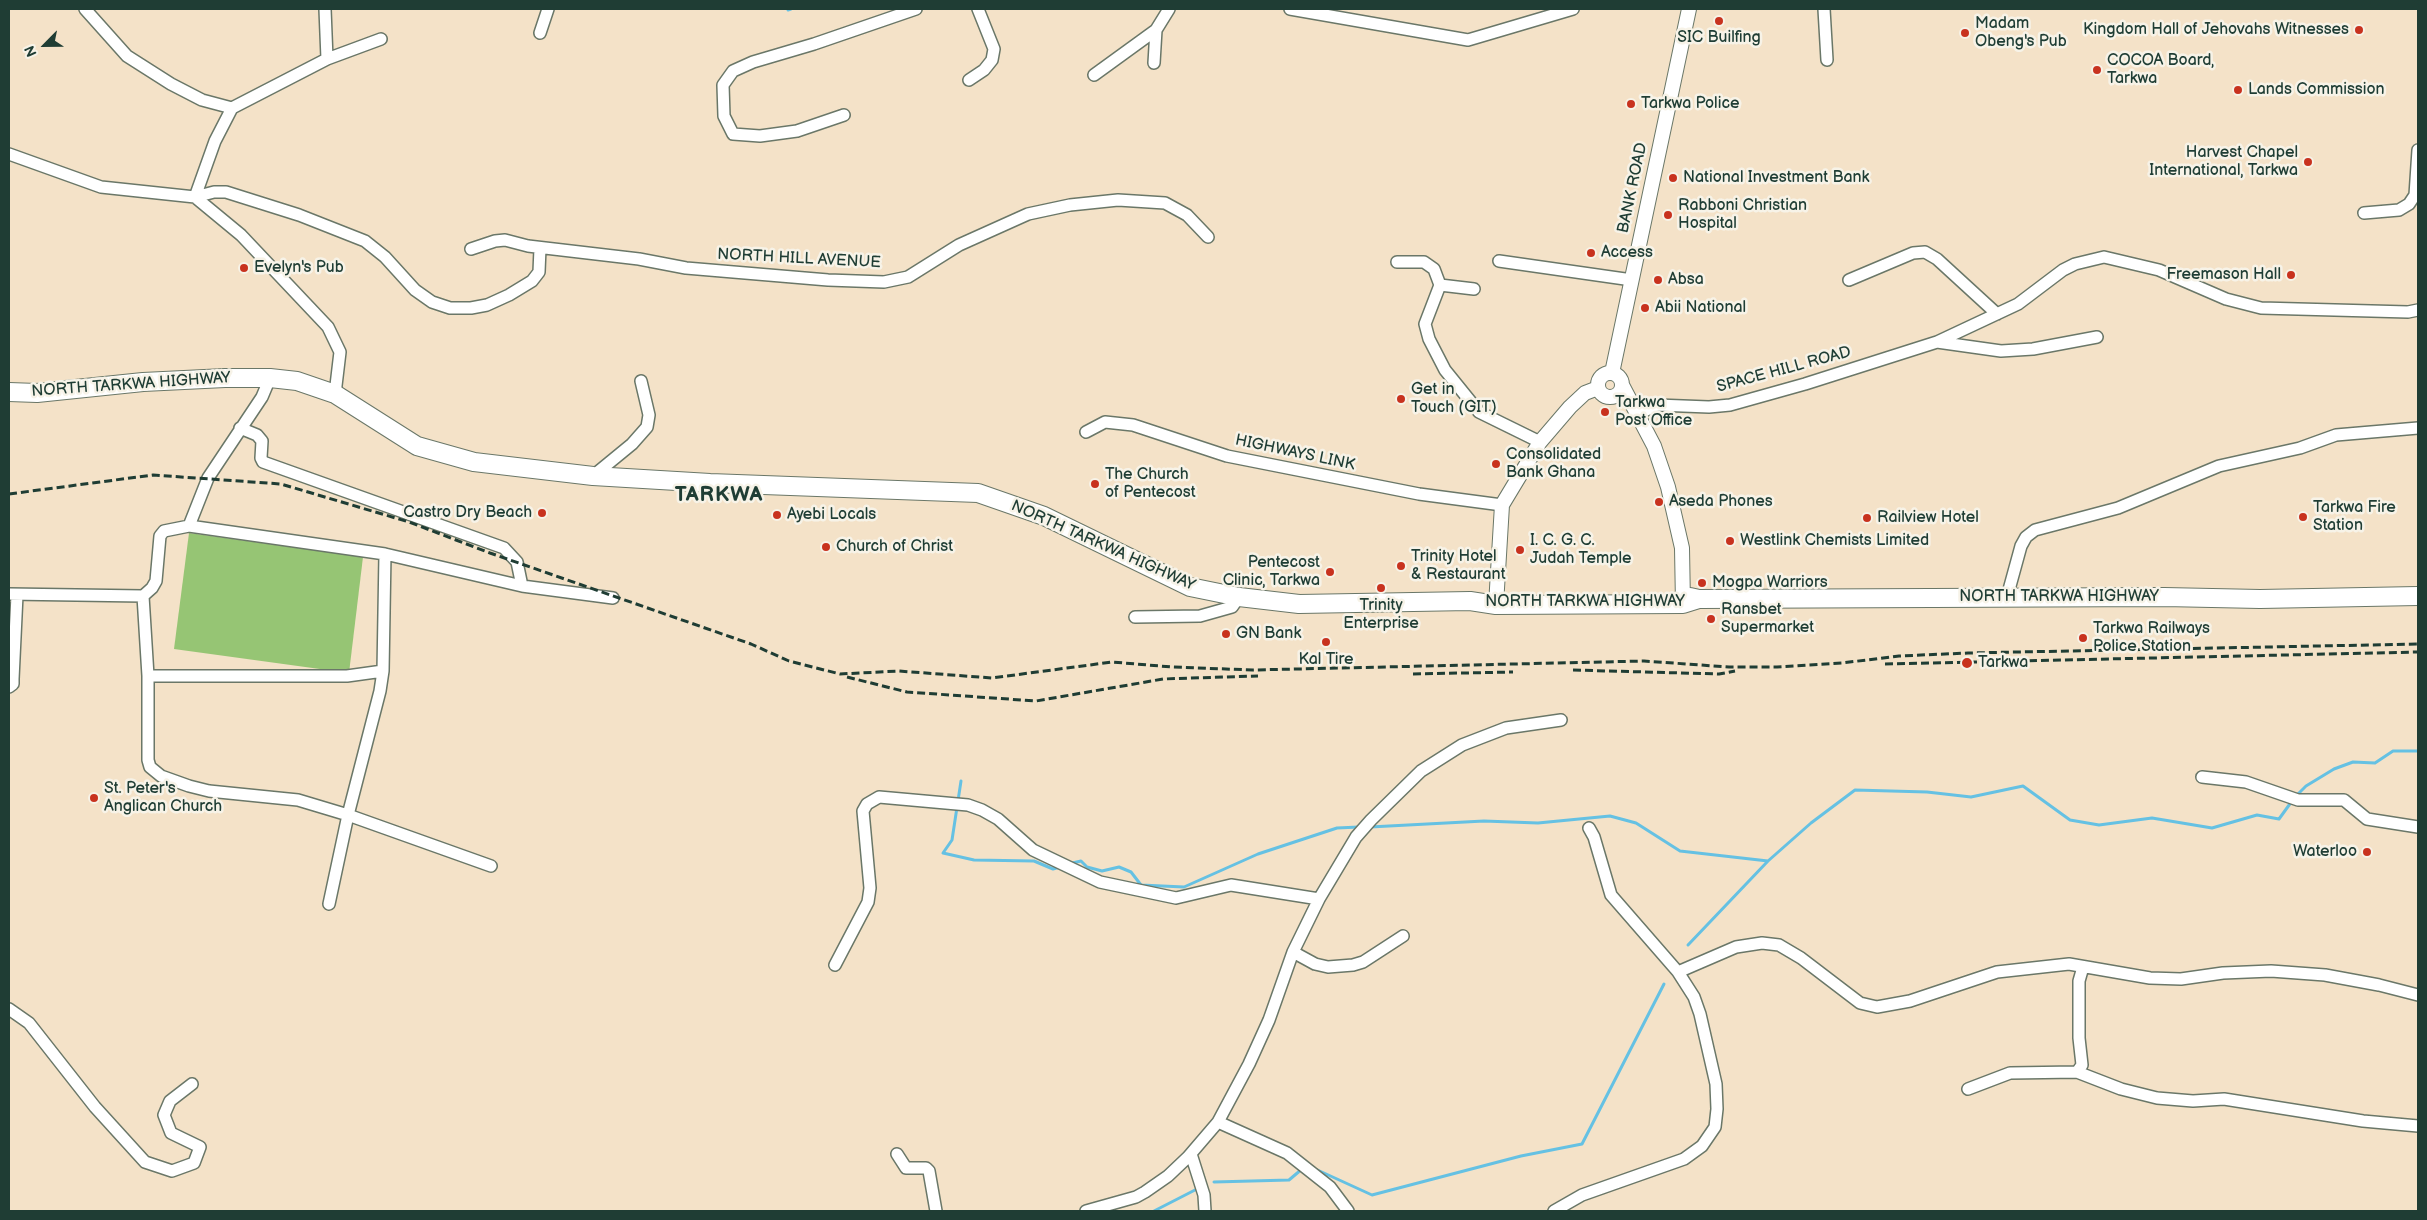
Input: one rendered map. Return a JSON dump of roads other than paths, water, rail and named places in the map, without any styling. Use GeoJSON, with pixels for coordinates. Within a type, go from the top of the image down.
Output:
{"type":"FeatureCollection","features":[{"type":"Feature","properties":{"kind":"main road","name":"NORTH TARKWA HIGHWAY"},"geometry":{"type":"LineString","coordinates":[[9,392],[37,393],[143,382],[225,378],[270,378],[298,381],[335,394],[417,446],[474,462],[593,476],[710,483],[978,493],[1044,516],[1190,586],[1239,597],[1299,604],[1497,600],[2007,597],[2164,597],[2269,600],[2418,596]]}},
{"type":"Feature","properties":{"kind":"street"},"geometry":{"type":"LineString","coordinates":[[85,9],[126,56],[171,84],[202,100],[232,108]]}},
{"type":"Feature","properties":{"kind":"street"},"geometry":{"type":"LineString","coordinates":[[325,9],[327,60]]}},
{"type":"Feature","properties":{"kind":"street"},"geometry":{"type":"LineString","coordinates":[[540,33],[548,9]]}},
{"type":"Feature","properties":{"kind":"street"},"geometry":{"type":"LineString","coordinates":[[844,115],[797,131],[760,136],[734,134],[724,116],[723,85],[733,71],[753,62],[814,44],[916,9]]}},
{"type":"Feature","properties":{"kind":"street"},"geometry":{"type":"LineString","coordinates":[[969,80],[984,70],[992,60],[994,49],[978,9]]}},
{"type":"Feature","properties":{"kind":"street"},"geometry":{"type":"LineString","coordinates":[[1094,75],[1156,30],[1169,9]]}},
{"type":"Feature","properties":{"kind":"street"},"geometry":{"type":"LineString","coordinates":[[1290,9],[1348,21],[1468,40],[1573,9]]}},
{"type":"Feature","properties":{"kind":"street","name":"BANK ROAD"},"geometry":{"type":"LineString","coordinates":[[1612,374],[1689,9]]}},
{"type":"Feature","properties":{"kind":"street"},"geometry":{"type":"LineString","coordinates":[[1824,9],[1827,60]]}},
{"type":"Feature","properties":{"kind":"street"},"geometry":{"type":"LineString","coordinates":[[1154,63],[1156,30]]}},
{"type":"Feature","properties":{"kind":"street"},"geometry":{"type":"LineString","coordinates":[[195,197],[215,141],[232,108],[327,60],[381,39]]}},
{"type":"Feature","properties":{"kind":"street"},"geometry":{"type":"LineString","coordinates":[[2364,213],[2400,210],[2409,204],[2415,195],[2418,150]]}},
{"type":"Feature","properties":{"kind":"street"},"geometry":{"type":"LineString","coordinates":[[9,154],[101,187],[195,197],[214,192],[226,192],[299,215],[365,241],[385,257],[414,290],[432,302],[450,308],[471,308],[486,305],[509,295],[532,281],[539,272],[540,248]]}},
{"type":"Feature","properties":{"kind":"street"},"geometry":{"type":"LineString","coordinates":[[195,197],[241,236],[328,327],[340,352],[335,394]]}},
{"type":"Feature","properties":{"kind":"street","name":"NORTH HILL AVENUE"},"geometry":{"type":"LineString","coordinates":[[471,249],[495,241],[505,240],[540,248],[606,255],[686,268],[828,280],[884,282],[908,277],[959,245],[1028,214],[1070,205],[1118,200],[1165,203],[1187,215],[1208,237]]}},
{"type":"Feature","properties":{"kind":"street"},"geometry":{"type":"LineString","coordinates":[[1849,280],[1913,253],[1925,252],[1937,259],[1997,314]]}},
{"type":"Feature","properties":{"kind":"street","name":"SPACE HILL ROAD"},"geometry":{"type":"LineString","coordinates":[[1638,414],[1657,405],[1709,407],[1730,405],[1937,342],[2018,304],[2063,270],[2075,264],[2104,257],[2159,270],[2226,299],[2261,308],[2408,312],[2418,310]]}},
{"type":"Feature","properties":{"kind":"street"},"geometry":{"type":"LineString","coordinates":[[1499,261],[1632,280]]}},
{"type":"Feature","properties":{"kind":"street"},"geometry":{"type":"LineString","coordinates":[[1397,262],[1424,262],[1434,269],[1440,285],[1425,324],[1429,339],[1445,370],[1479,412],[1540,442]]}},
{"type":"Feature","properties":{"kind":"street"},"geometry":{"type":"LineString","coordinates":[[1440,285],[1474,288]]}},
{"type":"Feature","properties":{"kind":"street"},"geometry":{"type":"LineString","coordinates":[[1937,342],[2001,351],[2033,350],[2097,338]]}},
{"type":"Feature","properties":{"kind":"street"},"geometry":{"type":"LineString","coordinates":[[1622,385],[1619,393],[1611,397],[1603,395],[1598,388],[1600,379],[1607,374],[1612,374],[1620,380],[1661,465],[1676,515],[1689,600]]}},
{"type":"Feature","properties":{"kind":"street"},"geometry":{"type":"LineString","coordinates":[[189,526],[208,478],[262,397],[270,378]]}},
{"type":"Feature","properties":{"kind":"street"},"geometry":{"type":"LineString","coordinates":[[593,476],[632,444],[647,427],[649,415],[641,381]]}},
{"type":"Feature","properties":{"kind":"street"},"geometry":{"type":"LineString","coordinates":[[1497,600],[1502,505],[1540,442],[1570,407],[1585,393],[1598,388]]}},
{"type":"Feature","properties":{"kind":"street","name":"HIGHWAYS LINK"},"geometry":{"type":"LineString","coordinates":[[1086,432],[1105,422],[1133,424],[1227,456],[1419,494],[1502,505]]}},
{"type":"Feature","properties":{"kind":"street"},"geometry":{"type":"LineString","coordinates":[[240,428],[257,435],[262,440],[261,458],[263,462],[504,548],[516,562],[522,586]]}},
{"type":"Feature","properties":{"kind":"street"},"geometry":{"type":"LineString","coordinates":[[2007,597],[2026,536],[2035,530],[2118,508],[2219,466],[2300,448],[2336,435],[2418,428]]}},
{"type":"Feature","properties":{"kind":"street"},"geometry":{"type":"LineString","coordinates":[[9,687],[13,679],[13,594],[143,596],[152,588],[156,581],[160,536],[164,531],[189,526],[385,554],[522,586],[613,598]]}},
{"type":"Feature","properties":{"kind":"street"},"geometry":{"type":"LineString","coordinates":[[329,904],[348,815],[380,691],[383,670],[385,554]]}},
{"type":"Feature","properties":{"kind":"street"},"geometry":{"type":"LineString","coordinates":[[143,596],[148,676],[148,760],[150,766],[161,776],[209,791],[298,800],[348,815],[491,866]]}},
{"type":"Feature","properties":{"kind":"street"},"geometry":{"type":"LineString","coordinates":[[1135,616],[1200,616],[1232,607],[1239,597]]}},
{"type":"Feature","properties":{"kind":"street"},"geometry":{"type":"LineString","coordinates":[[148,676],[347,676],[383,670]]}},
{"type":"Feature","properties":{"kind":"street"},"geometry":{"type":"LineString","coordinates":[[1086,1211],[1136,1197],[1145,1192],[1168,1176],[1191,1154],[1218,1122],[1257,1047],[1293,952],[1319,899],[1356,837],[1422,771],[1462,745],[1506,728],[1561,720]]}},
{"type":"Feature","properties":{"kind":"street"},"geometry":{"type":"LineString","coordinates":[[2202,777],[2246,782],[2268,788],[2285,797],[2298,800],[2344,800],[2367,819],[2418,827]]}},
{"type":"Feature","properties":{"kind":"street"},"geometry":{"type":"LineString","coordinates":[[835,965],[868,902],[870,888],[863,811],[867,804],[879,797],[968,805],[982,810],[998,819],[1034,850],[1100,882],[1176,898],[1231,886],[1319,899]]}},
{"type":"Feature","properties":{"kind":"street"},"geometry":{"type":"LineString","coordinates":[[1554,1211],[1582,1196],[1684,1159],[1702,1146],[1715,1127],[1718,1109],[1716,1084],[1700,1014],[1694,997],[1678,972],[1611,895],[1594,837],[1589,828]]}},
{"type":"Feature","properties":{"kind":"street"},"geometry":{"type":"LineString","coordinates":[[1293,952],[1315,964],[1328,967],[1354,966],[1403,936]]}},
{"type":"Feature","properties":{"kind":"street"},"geometry":{"type":"LineString","coordinates":[[1678,972],[1736,947],[1762,943],[1780,945],[1801,958],[1860,1004],[1877,1007],[1910,1001],[1997,972],[2069,964],[2104,968],[2150,978],[2181,979],[2223,973],[2271,971],[2325,974],[2418,995]]}},
{"type":"Feature","properties":{"kind":"street"},"geometry":{"type":"LineString","coordinates":[[2078,1072],[2082,1066],[2079,1038],[2079,981],[2083,967]]}},
{"type":"Feature","properties":{"kind":"street"},"geometry":{"type":"LineString","coordinates":[[9,1009],[28,1023],[95,1108],[145,1162],[172,1171],[194,1163],[200,1147],[171,1133],[164,1115],[170,1100],[192,1084]]}},
{"type":"Feature","properties":{"kind":"street"},"geometry":{"type":"LineString","coordinates":[[1968,1089],[2010,1072],[2078,1072],[2121,1089],[2157,1098],[2193,1101],[2224,1099],[2363,1121],[2418,1126]]}},
{"type":"Feature","properties":{"kind":"street"},"geometry":{"type":"LineString","coordinates":[[1218,1122],[1287,1153],[1330,1187],[1348,1211]]}},
{"type":"Feature","properties":{"kind":"street"},"geometry":{"type":"LineString","coordinates":[[897,1154],[906,1168],[926,1168],[929,1171],[934,1185],[936,1211]]}},
{"type":"Feature","properties":{"kind":"street"},"geometry":{"type":"LineString","coordinates":[[1191,1154],[1204,1196],[1205,1211]]}},
{"type":"Feature","properties":{"kind":"waterway"},"geometry":{"type":"LineString","coordinates":[[2296,796],[2306,786],[2334,769],[2353,762],[2375,763],[2393,751],[2418,751]]}},
{"type":"Feature","properties":{"kind":"waterway"},"geometry":{"type":"LineString","coordinates":[[961,781],[952,840],[943,853],[974,860],[1034,861],[1053,869],[1060,867]]}},
{"type":"Feature","properties":{"kind":"waterway"},"geometry":{"type":"LineString","coordinates":[[1688,945],[1768,861],[1811,823],[1855,790],[1927,792],[1971,797],[2023,786],[2070,820],[2099,825],[2152,818],[2212,828],[2257,815],[2279,819],[2292,801]]}},
{"type":"Feature","properties":{"kind":"waterway"},"geometry":{"type":"LineString","coordinates":[[1370,827],[1484,821],[1538,823],[1610,816],[1636,823],[1680,851],[1768,861]]}},
{"type":"Feature","properties":{"kind":"waterway"},"geometry":{"type":"LineString","coordinates":[[1068,864],[1081,861],[1087,867],[1102,871],[1119,867],[1131,872],[1141,885],[1184,887],[1258,854],[1337,828],[1359,827]]}},
{"type":"Feature","properties":{"kind":"waterway"},"geometry":{"type":"LineString","coordinates":[[1313,1168],[1372,1195],[1521,1156],[1582,1144],[1664,984]]}},
{"type":"Feature","properties":{"kind":"waterway"},"geometry":{"type":"LineString","coordinates":[[1214,1182],[1289,1180],[1302,1169]]}},
{"type":"Feature","properties":{"kind":"waterway"},"geometry":{"type":"LineString","coordinates":[[1154,1211],[1195,1190]]}},
{"type":"Feature","properties":{"kind":"railway"},"geometry":{"type":"LineString","coordinates":[[9,494],[153,475],[281,484],[409,522],[490,553],[751,644],[789,661],[840,674],[899,671],[992,678],[1112,662],[1172,667],[1253,670],[1644,661],[1729,667],[1777,667],[1842,663],[1899,656],[1968,653],[2418,644]]}},
{"type":"Feature","properties":{"kind":"railway"},"geometry":{"type":"LineString","coordinates":[[1885,664],[2418,652]]}},
{"type":"Feature","properties":{"kind":"railway"},"geometry":{"type":"LineString","coordinates":[[1573,670],[1719,674],[1735,671]]}},
{"type":"Feature","properties":{"kind":"railway"},"geometry":{"type":"LineString","coordinates":[[1413,674],[1513,672]]}},
{"type":"Feature","properties":{"kind":"railway"},"geometry":{"type":"LineString","coordinates":[[847,677],[907,692],[1036,701],[1163,679],[1258,676]]}},
{"type":"Feature","properties":{"kind":"place","name":"SIC Builfing"},"geometry":{"type":"Point","coordinates":[1719,21]}},
{"type":"Feature","properties":{"kind":"place","name":"Kingdom Hall of Jehovahs Witnesses"},"geometry":{"type":"Point","coordinates":[2359,30]}},
{"type":"Feature","properties":{"kind":"place","name":"Madam Obeng's Pub"},"geometry":{"type":"Point","coordinates":[1965,33]}},
{"type":"Feature","properties":{"kind":"place","name":"COCOA Board, Tarkwa"},"geometry":{"type":"Point","coordinates":[2097,70]}},
{"type":"Feature","properties":{"kind":"place","name":"Lands Commission"},"geometry":{"type":"Point","coordinates":[2238,90]}},
{"type":"Feature","properties":{"kind":"place","name":"Tarkwa Police"},"geometry":{"type":"Point","coordinates":[1631,104]}},
{"type":"Feature","properties":{"kind":"place","name":"Harvest Chapel International, Tarkwa"},"geometry":{"type":"Point","coordinates":[2308,162]}},
{"type":"Feature","properties":{"kind":"place","name":"National Investment Bank"},"geometry":{"type":"Point","coordinates":[1673,178]}},
{"type":"Feature","properties":{"kind":"place","name":"Rabboni Christian Hospital"},"geometry":{"type":"Point","coordinates":[1668,215]}},
{"type":"Feature","properties":{"kind":"place","name":"Access"},"geometry":{"type":"Point","coordinates":[1591,253]}},
{"type":"Feature","properties":{"kind":"place","name":"Evelyn's Pub"},"geometry":{"type":"Point","coordinates":[244,268]}},
{"type":"Feature","properties":{"kind":"place","name":"Freemason Hall"},"geometry":{"type":"Point","coordinates":[2291,275]}},
{"type":"Feature","properties":{"kind":"place","name":"Absa"},"geometry":{"type":"Point","coordinates":[1658,280]}},
{"type":"Feature","properties":{"kind":"place","name":"Abii National"},"geometry":{"type":"Point","coordinates":[1645,308]}},
{"type":"Feature","properties":{"kind":"place","name":"Get in Touch (GIT)"},"geometry":{"type":"Point","coordinates":[1401,399]}},
{"type":"Feature","properties":{"kind":"place","name":"Tarkwa Post Office"},"geometry":{"type":"Point","coordinates":[1605,412]}},
{"type":"Feature","properties":{"kind":"place","name":"Consolidated Bank Ghana"},"geometry":{"type":"Point","coordinates":[1496,464]}},
{"type":"Feature","properties":{"kind":"place","name":"The Church of Pentecost"},"geometry":{"type":"Point","coordinates":[1095,484]}},
{"type":"Feature","properties":{"kind":"place","name":"Aseda Phones"},"geometry":{"type":"Point","coordinates":[1659,502]}},
{"type":"Feature","properties":{"kind":"place","name":"Castro Dry Beach"},"geometry":{"type":"Point","coordinates":[542,513]}},
{"type":"Feature","properties":{"kind":"place","name":"Ayebi Locals"},"geometry":{"type":"Point","coordinates":[777,515]}},
{"type":"Feature","properties":{"kind":"place","name":"Tarkwa Fire Station"},"geometry":{"type":"Point","coordinates":[2303,517]}},
{"type":"Feature","properties":{"kind":"place","name":"Railview Hotel"},"geometry":{"type":"Point","coordinates":[1867,518]}},
{"type":"Feature","properties":{"kind":"place","name":"Westlink Chemists Limited"},"geometry":{"type":"Point","coordinates":[1730,541]}},
{"type":"Feature","properties":{"kind":"place","name":"Church of Christ"},"geometry":{"type":"Point","coordinates":[826,547]}},
{"type":"Feature","properties":{"kind":"place","name":"I. C. G. C. Judah Temple"},"geometry":{"type":"Point","coordinates":[1520,550]}},
{"type":"Feature","properties":{"kind":"place","name":"Trinity Hotel & Restaurant"},"geometry":{"type":"Point","coordinates":[1401,566]}},
{"type":"Feature","properties":{"kind":"place","name":"Pentecost Clinic, Tarkwa"},"geometry":{"type":"Point","coordinates":[1330,572]}},
{"type":"Feature","properties":{"kind":"place","name":"Mogpa Warriors"},"geometry":{"type":"Point","coordinates":[1702,583]}},
{"type":"Feature","properties":{"kind":"place","name":"Trinity Enterprise"},"geometry":{"type":"Point","coordinates":[1381,588]}},
{"type":"Feature","properties":{"kind":"place","name":"Ransbet Supermarket"},"geometry":{"type":"Point","coordinates":[1711,619]}},
{"type":"Feature","properties":{"kind":"place","name":"GN Bank"},"geometry":{"type":"Point","coordinates":[1226,634]}},
{"type":"Feature","properties":{"kind":"place","name":"Tarkwa Railways Police Station"},"geometry":{"type":"Point","coordinates":[2083,638]}},
{"type":"Feature","properties":{"kind":"place","name":"Kal Tire"},"geometry":{"type":"Point","coordinates":[1326,642]}},
{"type":"Feature","properties":{"kind":"place","name":"Tarkwa"},"geometry":{"type":"Point","coordinates":[1967,663]}},
{"type":"Feature","properties":{"kind":"place","name":"St. Peter's Anglican Church"},"geometry":{"type":"Point","coordinates":[94,798]}},
{"type":"Feature","properties":{"kind":"place","name":"Waterloo"},"geometry":{"type":"Point","coordinates":[2367,852]}},
{"type":"Feature","properties":{"kind":"district","name":"TARKWA"},"geometry":{"type":"Point","coordinates":[719,496]}}]}
